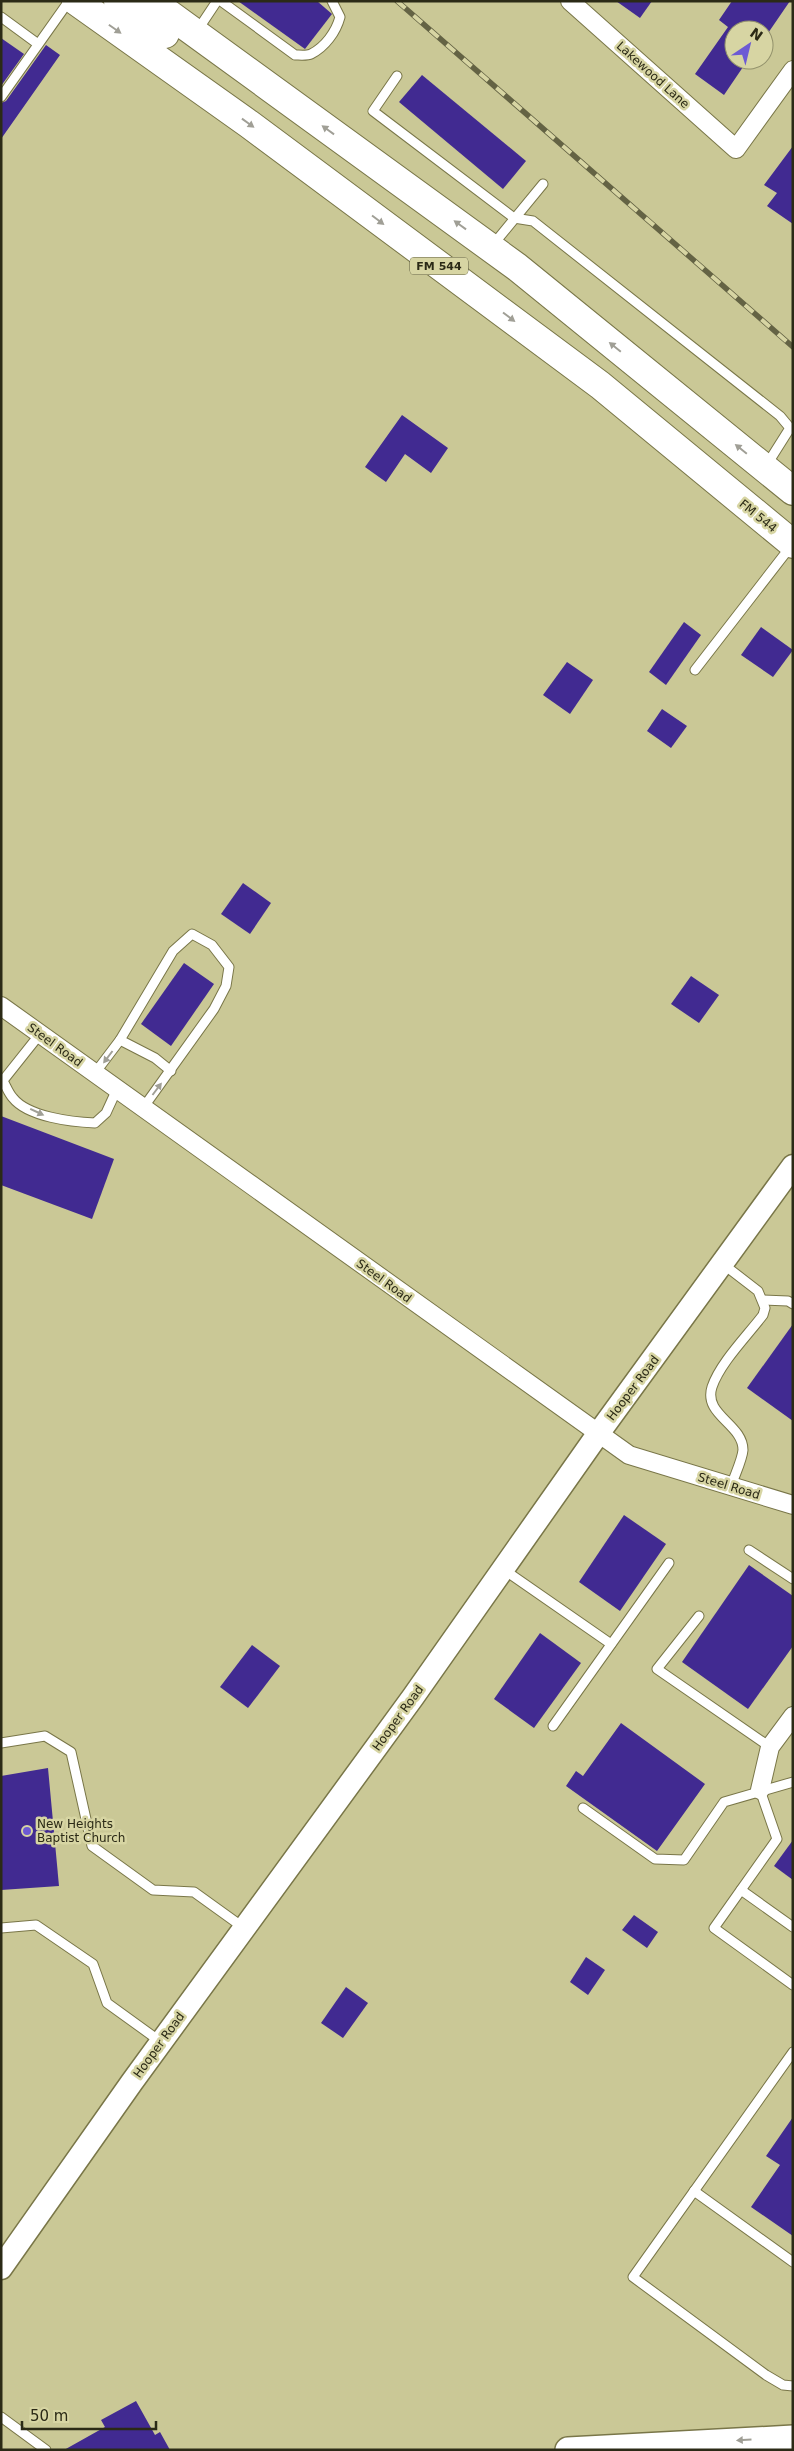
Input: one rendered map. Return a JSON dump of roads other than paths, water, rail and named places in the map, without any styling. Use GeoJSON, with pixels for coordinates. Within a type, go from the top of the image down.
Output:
{"type":"FeatureCollection","features":[{"type":"Feature","properties":{"kind":"main road","name":"FM 544"},"geometry":{"type":"LineString","coordinates":[[76,1],[257,130],[593,380],[793,544]]}},
{"type":"Feature","properties":{"kind":"main road"},"geometry":{"type":"LineString","coordinates":[[118,1],[182,46],[222,53]]}},
{"type":"Feature","properties":{"kind":"main road"},"geometry":{"type":"LineString","coordinates":[[151,1],[491,248],[793,491]]}},
{"type":"Feature","properties":{"kind":"main road"},"geometry":{"type":"LineString","coordinates":[[568,2450],[793,2438]]}},
{"type":"Feature","properties":{"kind":"street","name":"Lakewood Lane"},"geometry":{"type":"LineString","coordinates":[[570,1],[736,149],[793,70]]}},
{"type":"Feature","properties":{"kind":"street","name":"Steel Road"},"geometry":{"type":"LineString","coordinates":[[1,1006],[629,1455],[793,1505]]}},
{"type":"Feature","properties":{"kind":"street","name":"Hooper Road"},"geometry":{"type":"LineString","coordinates":[[1,2268],[161,2042],[793,1166]]}},
{"type":"Feature","properties":{"kind":"street"},"geometry":{"type":"LineString","coordinates":[[760,1790],[770,1747],[793,1716]]}},
{"type":"Feature","properties":{"kind":"lane"},"geometry":{"type":"LineString","coordinates":[[1,96],[69,1]]}},
{"type":"Feature","properties":{"kind":"lane"},"geometry":{"type":"LineString","coordinates":[[196,34],[219,1],[295,55],[310,55],[337,29],[340,17],[332,1]]}},
{"type":"Feature","properties":{"kind":"lane"},"geometry":{"type":"LineString","coordinates":[[1,17],[38,44]]}},
{"type":"Feature","properties":{"kind":"lane"},"geometry":{"type":"LineString","coordinates":[[397,76],[373,111],[514,218],[533,221],[780,416],[790,428],[764,468]]}},
{"type":"Feature","properties":{"kind":"lane"},"geometry":{"type":"LineString","coordinates":[[491,248],[543,184]]}},
{"type":"Feature","properties":{"kind":"lane"},"geometry":{"type":"LineString","coordinates":[[695,670],[793,544]]}},
{"type":"Feature","properties":{"kind":"lane"},"geometry":{"type":"LineString","coordinates":[[95,1074],[120,1040],[173,951],[192,934],[212,945],[229,967],[226,986],[214,1009],[143,1108]]}},
{"type":"Feature","properties":{"kind":"lane"},"geometry":{"type":"LineString","coordinates":[[40,1034],[2,1082],[13,1099],[40,1115],[72,1122],[95,1123],[106,1113],[117,1089]]}},
{"type":"Feature","properties":{"kind":"lane"},"geometry":{"type":"LineString","coordinates":[[120,1040],[154,1058],[171,1071]]}},
{"type":"Feature","properties":{"kind":"lane"},"geometry":{"type":"LineString","coordinates":[[723,1264],[748,1282],[763,1300],[765,1308],[718,1374],[712,1389],[715,1408],[740,1438],[742,1450],[731,1487]]}},
{"type":"Feature","properties":{"kind":"lane"},"geometry":{"type":"LineString","coordinates":[[763,1300],[788,1300],[793,1304]]}},
{"type":"Feature","properties":{"kind":"lane"},"geometry":{"type":"LineString","coordinates":[[749,1550],[793,1579]]}},
{"type":"Feature","properties":{"kind":"lane"},"geometry":{"type":"LineString","coordinates":[[553,1726],[668,1563]]}},
{"type":"Feature","properties":{"kind":"lane"},"geometry":{"type":"LineString","coordinates":[[504,1569],[611,1644]]}},
{"type":"Feature","properties":{"kind":"lane"},"geometry":{"type":"LineString","coordinates":[[699,1616],[657,1669],[770,1747]]}},
{"type":"Feature","properties":{"kind":"lane"},"geometry":{"type":"LineString","coordinates":[[1,1743],[45,1736],[71,1752],[92,1846],[153,1890],[194,1892],[244,1928]]}},
{"type":"Feature","properties":{"kind":"lane"},"geometry":{"type":"LineString","coordinates":[[583,1808],[655,1859],[684,1860],[724,1802],[760,1790],[793,1782]]}},
{"type":"Feature","properties":{"kind":"lane"},"geometry":{"type":"LineString","coordinates":[[760,1790],[777,1839],[714,1928],[793,1985]]}},
{"type":"Feature","properties":{"kind":"lane"},"geometry":{"type":"LineString","coordinates":[[741,1890],[793,1927]]}},
{"type":"Feature","properties":{"kind":"lane"},"geometry":{"type":"LineString","coordinates":[[1,1928],[36,1925],[93,1964],[107,2003],[161,2042]]}},
{"type":"Feature","properties":{"kind":"lane"},"geometry":{"type":"LineString","coordinates":[[793,2052],[632,2277],[766,2375],[782,2385],[793,2386]]}},
{"type":"Feature","properties":{"kind":"lane"},"geometry":{"type":"LineString","coordinates":[[694,2191],[793,2262]]}},
{"type":"Feature","properties":{"kind":"lane"},"geometry":{"type":"LineString","coordinates":[[1,2417],[46,2450]]}},
{"type":"Feature","properties":{"kind":"railway"},"geometry":{"type":"LineString","coordinates":[[397,1],[793,347]]}},
{"type":"Feature","properties":{"kind":"place","name":"New Heights Baptist Church"},"geometry":{"type":"Point","coordinates":[27,1831]}}]}
